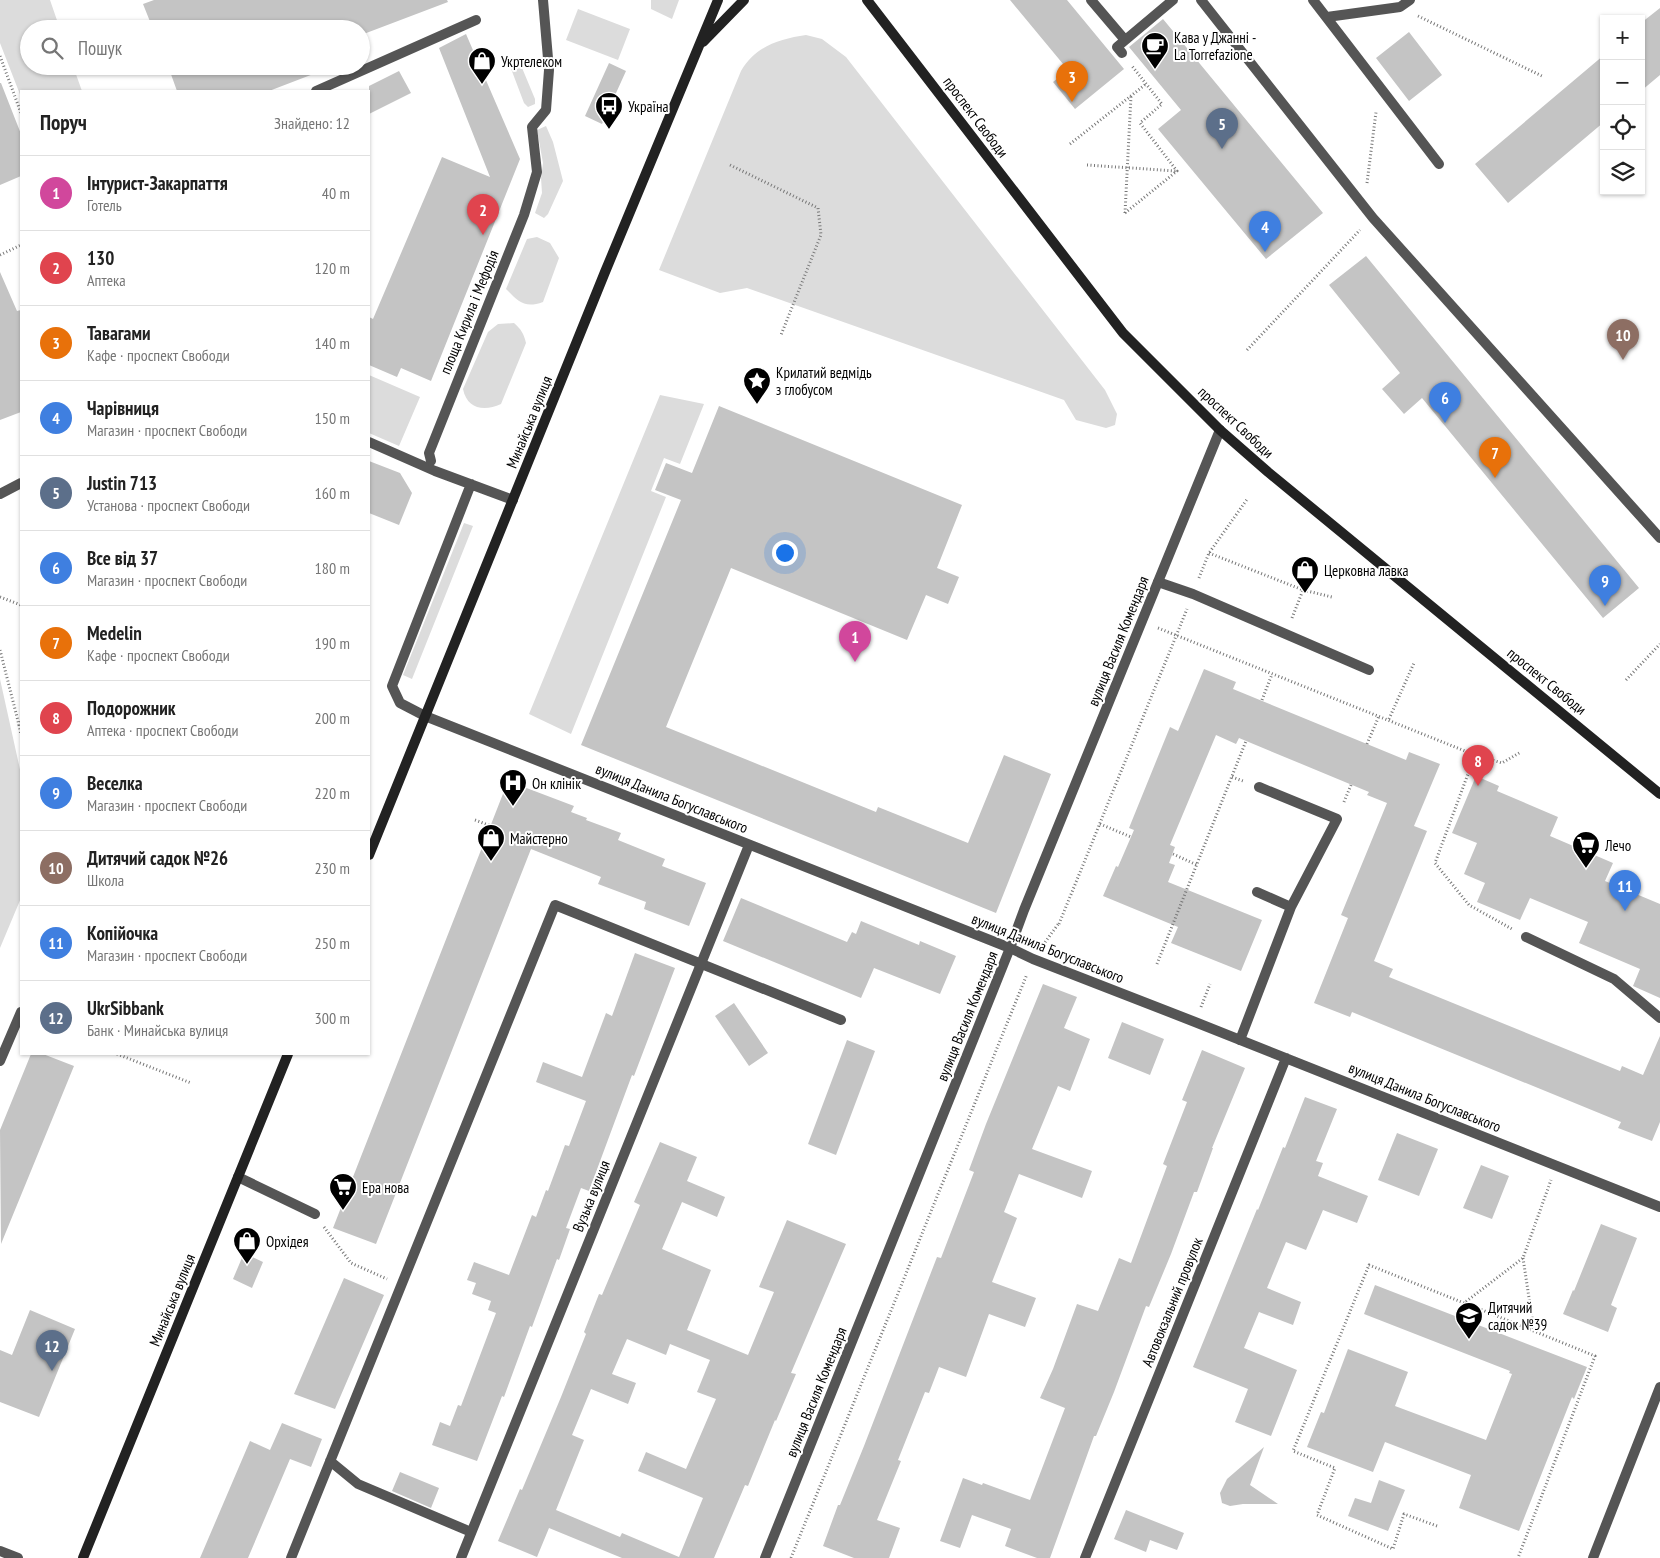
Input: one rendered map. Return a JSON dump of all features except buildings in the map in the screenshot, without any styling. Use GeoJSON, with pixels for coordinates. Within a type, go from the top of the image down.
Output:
{"type":"FeatureCollection","features":[{"type":"Feature","properties":{"kind":"main road","name":"Минайська вулиця"},"geometry":{"type":"LineString","coordinates":[[370,854],[605,272],[718,0]]}},
{"type":"Feature","properties":{"kind":"main road"},"geometry":{"type":"LineString","coordinates":[[699,46],[744,0]]}},
{"type":"Feature","properties":{"kind":"main road","name":"проспект Свободи"},"geometry":{"type":"LineString","coordinates":[[867,0],[1123,333],[1220,430],[1268,472],[1660,794]]}},
{"type":"Feature","properties":{"kind":"main road","name":"Минайська вулиця"},"geometry":{"type":"LineString","coordinates":[[83,1558],[288,1055]]}},
{"type":"Feature","properties":{"kind":"street","name":"площа Кирила і Мефодія"},"geometry":{"type":"LineString","coordinates":[[431,460],[429,453],[524,215],[536,172],[532,127],[546,110],[549,70],[543,0]]}},
{"type":"Feature","properties":{"kind":"street"},"geometry":{"type":"LineString","coordinates":[[1090,0],[1125,40]]}},
{"type":"Feature","properties":{"kind":"street"},"geometry":{"type":"LineString","coordinates":[[1122,53],[1117,46],[1173,0]]}},
{"type":"Feature","properties":{"kind":"street"},"geometry":{"type":"LineString","coordinates":[[1201,0],[1363,206],[1660,538]]}},
{"type":"Feature","properties":{"kind":"street"},"geometry":{"type":"LineString","coordinates":[[1313,0],[1438,164]]}},
{"type":"Feature","properties":{"kind":"street"},"geometry":{"type":"LineString","coordinates":[[1327,17],[1400,7],[1410,0]]}},
{"type":"Feature","properties":{"kind":"street"},"geometry":{"type":"LineString","coordinates":[[370,67],[476,20]]}},
{"type":"Feature","properties":{"kind":"street"},"geometry":{"type":"LineString","coordinates":[[318,90],[352,75]]}},
{"type":"Feature","properties":{"kind":"street","name":"вулиця Василя Комендаря"},"geometry":{"type":"LineString","coordinates":[[765,1558],[1024,910],[1220,430]]}},
{"type":"Feature","properties":{"kind":"street"},"geometry":{"type":"LineString","coordinates":[[370,442],[435,471],[513,500]]}},
{"type":"Feature","properties":{"kind":"street"},"geometry":{"type":"LineString","coordinates":[[0,494],[20,484]]}},
{"type":"Feature","properties":{"kind":"street","name":"вулиця Данила Богуславського"},"geometry":{"type":"LineString","coordinates":[[471,484],[392,686],[400,703],[426,716],[1010,948],[1033,959],[1660,1207]]}},
{"type":"Feature","properties":{"kind":"street"},"geometry":{"type":"LineString","coordinates":[[1158,582],[1193,594],[1369,670]]}},
{"type":"Feature","properties":{"kind":"street"},"geometry":{"type":"LineString","coordinates":[[1240,1040],[1292,907],[1337,819],[1258,787]]}},
{"type":"Feature","properties":{"kind":"street","name":"Вузька вулиця"},"geometry":{"type":"LineString","coordinates":[[461,1558],[749,844]]}},
{"type":"Feature","properties":{"kind":"street"},"geometry":{"type":"LineString","coordinates":[[1258,892],[1292,907]]}},
{"type":"Feature","properties":{"kind":"street"},"geometry":{"type":"LineString","coordinates":[[291,1558],[555,905],[841,1020]]}},
{"type":"Feature","properties":{"kind":"street"},"geometry":{"type":"LineString","coordinates":[[1526,937],[1614,979],[1660,1018]]}},
{"type":"Feature","properties":{"kind":"street"},"geometry":{"type":"LineString","coordinates":[[0,1061],[20,1014]]}},
{"type":"Feature","properties":{"kind":"street","name":"Автовокзальний провулок"},"geometry":{"type":"LineString","coordinates":[[1085,1558],[1286,1058]]}},
{"type":"Feature","properties":{"kind":"street"},"geometry":{"type":"LineString","coordinates":[[238,1177],[315,1214]]}},
{"type":"Feature","properties":{"kind":"street"},"geometry":{"type":"LineString","coordinates":[[1593,1558],[1660,1387]]}},
{"type":"Feature","properties":{"kind":"street"},"geometry":{"type":"LineString","coordinates":[[330,1461],[358,1484],[471,1532]]}},
{"type":"Feature","properties":{"kind":"street"},"geometry":{"type":"LineString","coordinates":[[0,1551],[18,1558]]}},
{"type":"Feature","properties":{"kind":"path"},"geometry":{"type":"LineString","coordinates":[[1400,7],[1544,77]]}},
{"type":"Feature","properties":{"kind":"path"},"geometry":{"type":"LineString","coordinates":[[0,56],[20,110]]}},
{"type":"Feature","properties":{"kind":"path"},"geometry":{"type":"LineString","coordinates":[[1130,64],[1162,104],[1140,123],[1177,170]]}},
{"type":"Feature","properties":{"kind":"path"},"geometry":{"type":"LineString","coordinates":[[1070,144],[1146,84]]}},
{"type":"Feature","properties":{"kind":"path"},"geometry":{"type":"LineString","coordinates":[[1363,206],[1380,87]]}},
{"type":"Feature","properties":{"kind":"path"},"geometry":{"type":"LineString","coordinates":[[1131,96],[1124,213],[1177,170]]}},
{"type":"Feature","properties":{"kind":"path"},"geometry":{"type":"LineString","coordinates":[[730,165],[818,208],[821,235],[781,335]]}},
{"type":"Feature","properties":{"kind":"path"},"geometry":{"type":"LineString","coordinates":[[1087,165],[1177,170]]}},
{"type":"Feature","properties":{"kind":"path"},"geometry":{"type":"LineString","coordinates":[[1247,350],[1363,226]]}},
{"type":"Feature","properties":{"kind":"path"},"geometry":{"type":"LineString","coordinates":[[0,255],[20,246]]}},
{"type":"Feature","properties":{"kind":"path"},"geometry":{"type":"LineString","coordinates":[[791,1558],[1033,959],[1059,924],[1209,553],[1248,498]]}},
{"type":"Feature","properties":{"kind":"path"},"geometry":{"type":"LineString","coordinates":[[1209,553],[1303,590],[1332,597]]}},
{"type":"Feature","properties":{"kind":"path"},"geometry":{"type":"LineString","coordinates":[[1285,635],[1303,590]]}},
{"type":"Feature","properties":{"kind":"path"},"geometry":{"type":"LineString","coordinates":[[0,597],[20,604]]}},
{"type":"Feature","properties":{"kind":"path"},"geometry":{"type":"LineString","coordinates":[[1143,622],[1475,755],[1502,763],[1521,752]]}},
{"type":"Feature","properties":{"kind":"path"},"geometry":{"type":"LineString","coordinates":[[1626,680],[1660,644]]}},
{"type":"Feature","properties":{"kind":"path"},"geometry":{"type":"LineString","coordinates":[[0,650],[20,723]]}},
{"type":"Feature","properties":{"kind":"path"},"geometry":{"type":"LineString","coordinates":[[1389,719],[1414,663]]}},
{"type":"Feature","properties":{"kind":"path"},"geometry":{"type":"LineString","coordinates":[[1262,700],[1272,674]]}},
{"type":"Feature","properties":{"kind":"path"},"geometry":{"type":"LineString","coordinates":[[1368,744],[1379,716]]}},
{"type":"Feature","properties":{"kind":"path"},"geometry":{"type":"LineString","coordinates":[[1157,964],[1246,741]]}},
{"type":"Feature","properties":{"kind":"path"},"geometry":{"type":"LineString","coordinates":[[1475,755],[1435,863],[1469,905],[1526,937]]}},
{"type":"Feature","properties":{"kind":"path"},"geometry":{"type":"LineString","coordinates":[[475,820],[491,826]]}},
{"type":"Feature","properties":{"kind":"path"},"geometry":{"type":"LineString","coordinates":[[1100,824],[1131,837]]}},
{"type":"Feature","properties":{"kind":"path"},"geometry":{"type":"LineString","coordinates":[[515,836],[533,842]]}},
{"type":"Feature","properties":{"kind":"path"},"geometry":{"type":"LineString","coordinates":[[1173,854],[1197,865]]}},
{"type":"Feature","properties":{"kind":"path"},"geometry":{"type":"LineString","coordinates":[[1195,1022],[1210,984]]}},
{"type":"Feature","properties":{"kind":"path"},"geometry":{"type":"LineString","coordinates":[[120,1055],[191,1083]]}},
{"type":"Feature","properties":{"kind":"path"},"geometry":{"type":"LineString","coordinates":[[1534,1331],[1523,1258],[1557,1166]]}},
{"type":"Feature","properties":{"kind":"path"},"geometry":{"type":"LineString","coordinates":[[315,1214],[351,1263],[402,1285]]}},
{"type":"Feature","properties":{"kind":"path"},"geometry":{"type":"LineString","coordinates":[[1464,1303],[1523,1258]]}},
{"type":"Feature","properties":{"kind":"path"},"geometry":{"type":"LineString","coordinates":[[1437,1526],[1404,1514],[1392,1549],[1316,1515],[1335,1468],[1293,1451],[1369,1265],[1595,1356],[1518,1558]]}},
{"type":"Feature","properties":{"kind":"shaded area"},"geometry":{"type":"Polygon","coordinates":[[[0,0],[50,0],[57,20],[20,20],[20,75],[76,75],[82,90],[20,90],[20,94],[0,43],[0,0]]]}},
{"type":"Feature","properties":{"kind":"shaded area"},"geometry":{"type":"Polygon","coordinates":[[[651,0],[679,0],[672,19],[651,9],[651,0]]]}},
{"type":"Feature","properties":{"kind":"shaded area"},"geometry":{"type":"Polygon","coordinates":[[[578,9],[630,29],[618,60],[566,40],[578,9]]]}},
{"type":"Feature","properties":{"kind":"shaded area"},"geometry":{"type":"Polygon","coordinates":[[[806,35],[822,39],[846,57],[1105,390],[1117,414],[1115,425],[1106,428],[1076,420],[1064,400],[747,288],[720,293],[659,270],[741,71],[754,55],[769,45],[806,35]]]}},
{"type":"Feature","properties":{"kind":"shaded area"},"geometry":{"type":"Polygon","coordinates":[[[517,59],[535,99],[535,104],[528,107],[524,103],[510,66],[510,61],[517,59]]]}},
{"type":"Feature","properties":{"kind":"shaded area"},"geometry":{"type":"Polygon","coordinates":[[[546,126],[553,142],[563,181],[548,214],[544,218],[535,213],[542,193],[543,163],[537,130],[546,126]]]}},
{"type":"Feature","properties":{"kind":"shaded area"},"geometry":{"type":"Polygon","coordinates":[[[537,237],[550,243],[559,258],[543,302],[531,305],[522,303],[506,289],[527,239],[537,237]]]}},
{"type":"Feature","properties":{"kind":"shaded area"},"geometry":{"type":"Polygon","coordinates":[[[514,323],[522,332],[526,343],[501,404],[488,408],[472,405],[465,396],[463,389],[488,332],[498,324],[514,323]]]}},
{"type":"Feature","properties":{"kind":"shaded area"},"geometry":{"type":"Polygon","coordinates":[[[370,375],[420,397],[399,446],[370,433],[370,375]]]}},
{"type":"Feature","properties":{"kind":"shaded area"},"geometry":{"type":"Polygon","coordinates":[[[660,395],[704,404],[680,464],[664,458],[651,491],[666,497],[571,734],[529,714],[660,395]]]}},
{"type":"Feature","properties":{"kind":"shaded area"},"geometry":{"type":"Polygon","coordinates":[[[464,523],[473,526],[412,679],[403,675],[464,523]]]}},
{"type":"Feature","properties":{"kind":"shaded area"},"geometry":{"type":"Polygon","coordinates":[[[0,679],[20,769],[20,900],[0,948],[0,679]]]}},
{"type":"Feature","properties":{"kind":"place","name":"Кава у Джанні - La Torrefazione"},"geometry":{"type":"Point","coordinates":[1155,70]}},
{"type":"Feature","properties":{"kind":"place","name":"Укртелеком"},"geometry":{"type":"Point","coordinates":[482,85]}},
{"type":"Feature","properties":{"kind":"place","name":"Тавагами"},"geometry":{"type":"Point","coordinates":[1072,102]}},
{"type":"Feature","properties":{"kind":"place","name":"Україна"},"geometry":{"type":"Point","coordinates":[609,130]}},
{"type":"Feature","properties":{"kind":"place","name":"Justin 713"},"geometry":{"type":"Point","coordinates":[1222,149]}},
{"type":"Feature","properties":{"kind":"place","name":"130"},"geometry":{"type":"Point","coordinates":[483,235]}},
{"type":"Feature","properties":{"kind":"place","name":"Чарівниця"},"geometry":{"type":"Point","coordinates":[1265,252]}},
{"type":"Feature","properties":{"kind":"place","name":"Дитячий садок №26"},"geometry":{"type":"Point","coordinates":[1623,360]}},
{"type":"Feature","properties":{"kind":"place","name":"Крилатий ведмідь з глобусом"},"geometry":{"type":"Point","coordinates":[757,405]}},
{"type":"Feature","properties":{"kind":"place","name":"Все від 37"},"geometry":{"type":"Point","coordinates":[1445,423]}},
{"type":"Feature","properties":{"kind":"place","name":"Medelin"},"geometry":{"type":"Point","coordinates":[1495,478]}},
{"type":"Feature","properties":{"kind":"place","name":"Церковна лавка"},"geometry":{"type":"Point","coordinates":[1305,594]}},
{"type":"Feature","properties":{"kind":"place","name":"Веселка"},"geometry":{"type":"Point","coordinates":[1605,606]}},
{"type":"Feature","properties":{"kind":"place","name":"Інтурист-Закарпаття"},"geometry":{"type":"Point","coordinates":[855,662]}},
{"type":"Feature","properties":{"kind":"place","name":"Подорожник"},"geometry":{"type":"Point","coordinates":[1478,786]}},
{"type":"Feature","properties":{"kind":"place","name":"Он клінік"},"geometry":{"type":"Point","coordinates":[513,807]}},
{"type":"Feature","properties":{"kind":"place","name":"Майстерно"},"geometry":{"type":"Point","coordinates":[491,862]}},
{"type":"Feature","properties":{"kind":"place","name":"Лечо"},"geometry":{"type":"Point","coordinates":[1586,869]}},
{"type":"Feature","properties":{"kind":"place","name":"Копійочка"},"geometry":{"type":"Point","coordinates":[1625,911]}},
{"type":"Feature","properties":{"kind":"place","name":"Ера нова"},"geometry":{"type":"Point","coordinates":[343,1211]}},
{"type":"Feature","properties":{"kind":"place","name":"Орхідея"},"geometry":{"type":"Point","coordinates":[247,1265]}},
{"type":"Feature","properties":{"kind":"place","name":"Дитячий садок №39"},"geometry":{"type":"Point","coordinates":[1469,1340]}},
{"type":"Feature","properties":{"kind":"place","name":"UkrSibbank"},"geometry":{"type":"Point","coordinates":[52,1371]}}]}
